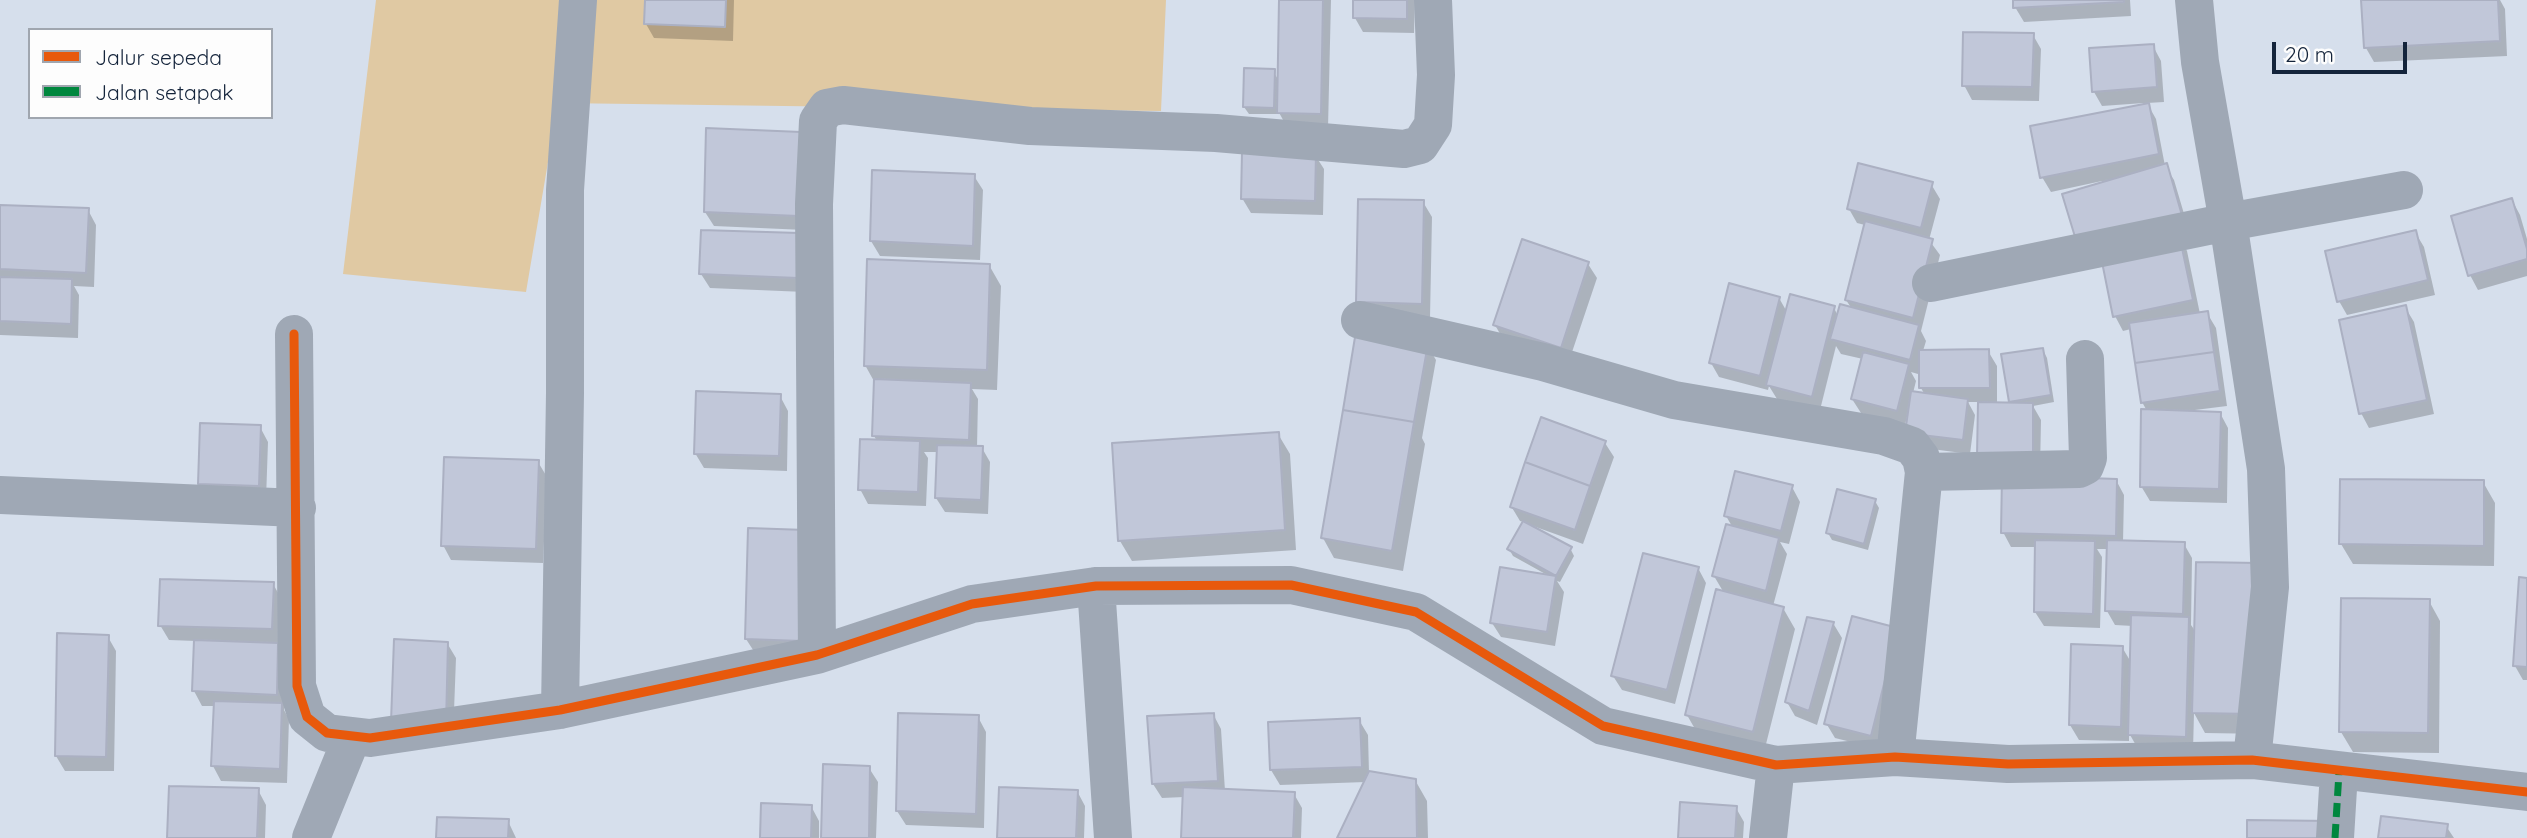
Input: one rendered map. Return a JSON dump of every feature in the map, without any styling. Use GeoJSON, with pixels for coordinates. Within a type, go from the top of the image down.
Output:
{"type":"FeatureCollection","features":[{"type":"Feature","properties":{"kind":"street"},"geometry":{"type":"LineString","coordinates":[[560,710],[565,190],[578,0]]}},
{"type":"Feature","properties":{"kind":"street"},"geometry":{"type":"LineString","coordinates":[[817,656],[814,204],[818,121],[827,108],[843,105],[1030,125],[1216,133],[1404,149],[1420,145],[1433,125],[1436,75],[1433,0]]}},
{"type":"Feature","properties":{"kind":"street"},"geometry":{"type":"LineString","coordinates":[[2194,0],[2200,62],[2266,469],[2270,587],[2252,760]]}},
{"type":"Feature","properties":{"kind":"street"},"geometry":{"type":"LineString","coordinates":[[1931,283],[2228,222],[2404,191]]}},
{"type":"Feature","properties":{"kind":"street"},"geometry":{"type":"LineString","coordinates":[[1360,320],[1543,362],[1685,403],[1884,436],[1912,446],[1921,458],[1923,472],[1895,757]]}},
{"type":"Feature","properties":{"kind":"street"},"geometry":{"type":"LineString","coordinates":[[294,334],[297,687],[307,717],[327,733],[370,738],[560,710],[817,656],[972,604],[1096,586],[1291,585],[1416,612],[1603,726],[1776,765],[1895,757],[2008,764],[2252,760],[2527,792]]}},
{"type":"Feature","properties":{"kind":"street"},"geometry":{"type":"LineString","coordinates":[[1923,472],[2079,469],[2085,466],[2088,458],[2085,359]]}},
{"type":"Feature","properties":{"kind":"street"},"geometry":{"type":"LineString","coordinates":[[0,495],[297,508]]}},
{"type":"Feature","properties":{"kind":"street"},"geometry":{"type":"LineString","coordinates":[[1096,586],[1113,838]]}},
{"type":"Feature","properties":{"kind":"street"},"geometry":{"type":"LineString","coordinates":[[311,838],[352,737]]}},
{"type":"Feature","properties":{"kind":"street"},"geometry":{"type":"LineString","coordinates":[[1768,838],[1776,765]]}},
{"type":"Feature","properties":{"kind":"street"},"geometry":{"type":"LineString","coordinates":[[2335,838],[2339,772]]}},
{"type":"Feature","properties":{"kind":"shaded area"},"geometry":{"type":"Polygon","coordinates":[[[376,0],[1166,0],[1161,111],[558,103],[526,292],[343,274],[376,0]]]}},
{"type":"Feature","properties":{"kind":"building"},"geometry":{"type":"Polygon","coordinates":[[[645,0],[726,0],[725,27],[644,24],[645,0]]]}},
{"type":"Feature","properties":{"kind":"building"},"geometry":{"type":"Polygon","coordinates":[[[1279,0],[1323,0],[1321,114],[1277,113],[1279,0]]]}},
{"type":"Feature","properties":{"kind":"building"},"geometry":{"type":"Polygon","coordinates":[[[1353,0],[1407,0],[1407,19],[1353,18],[1353,0]]]}},
{"type":"Feature","properties":{"kind":"building"},"geometry":{"type":"Polygon","coordinates":[[[2013,0],[2124,0],[2124,2],[2013,8],[2013,0]]]}},
{"type":"Feature","properties":{"kind":"building"},"geometry":{"type":"Polygon","coordinates":[[[2361,0],[2498,0],[2500,41],[2364,48],[2361,0]]]}},
{"type":"Feature","properties":{"kind":"building"},"geometry":{"type":"Polygon","coordinates":[[[1963,32],[2034,33],[2032,87],[1962,86],[1963,32]]]}},
{"type":"Feature","properties":{"kind":"building"},"geometry":{"type":"Polygon","coordinates":[[[2154,44],[2157,87],[2092,92],[2089,48],[2154,44]]]}},
{"type":"Feature","properties":{"kind":"building"},"geometry":{"type":"Polygon","coordinates":[[[1244,68],[1275,69],[1274,108],[1243,107],[1244,68]]]}},
{"type":"Feature","properties":{"kind":"building"},"geometry":{"type":"Polygon","coordinates":[[[2149,103],[2159,154],[2040,178],[2030,126],[2149,103]]]}},
{"type":"Feature","properties":{"kind":"building"},"geometry":{"type":"Polygon","coordinates":[[[706,128],[801,132],[798,216],[704,212],[706,128]]]}},
{"type":"Feature","properties":{"kind":"building"},"geometry":{"type":"Polygon","coordinates":[[[1242,152],[1316,153],[1315,201],[1241,199],[1242,152]]]}},
{"type":"Feature","properties":{"kind":"building"},"geometry":{"type":"Polygon","coordinates":[[[1858,163],[1933,182],[1921,228],[1847,209],[1858,163]]]}},
{"type":"Feature","properties":{"kind":"building"},"geometry":{"type":"Polygon","coordinates":[[[2167,163],[2183,219],[2079,250],[2062,194],[2167,163]]]}},
{"type":"Feature","properties":{"kind":"building"},"geometry":{"type":"Polygon","coordinates":[[[872,170],[975,174],[973,246],[870,241],[872,170]]]}},
{"type":"Feature","properties":{"kind":"building"},"geometry":{"type":"Polygon","coordinates":[[[2512,198],[2527,249],[2527,259],[2468,276],[2451,216],[2512,198]]]}},
{"type":"Feature","properties":{"kind":"building"},"geometry":{"type":"Polygon","coordinates":[[[1358,199],[1424,200],[1422,304],[1356,302],[1358,199]]]}},
{"type":"Feature","properties":{"kind":"building"},"geometry":{"type":"Polygon","coordinates":[[[0,205],[89,208],[86,273],[0,269],[0,205]]]}},
{"type":"Feature","properties":{"kind":"building"},"geometry":{"type":"Polygon","coordinates":[[[1865,221],[1933,239],[1913,318],[1845,300],[1865,221]]]}},
{"type":"Feature","properties":{"kind":"building"},"geometry":{"type":"Polygon","coordinates":[[[701,230],[799,233],[798,278],[699,274],[701,230]]]}},
{"type":"Feature","properties":{"kind":"building"},"geometry":{"type":"Polygon","coordinates":[[[2416,230],[2428,280],[2337,302],[2325,251],[2416,230]]]}},
{"type":"Feature","properties":{"kind":"building"},"geometry":{"type":"Polygon","coordinates":[[[2179,234],[2193,300],[2113,317],[2100,252],[2179,234]]]}},
{"type":"Feature","properties":{"kind":"building"},"geometry":{"type":"Polygon","coordinates":[[[1522,239],[1589,262],[1561,348],[1493,325],[1522,239]]]}},
{"type":"Feature","properties":{"kind":"building"},"geometry":{"type":"Polygon","coordinates":[[[867,259],[990,264],[987,370],[864,366],[867,259]]]}},
{"type":"Feature","properties":{"kind":"building"},"geometry":{"type":"Polygon","coordinates":[[[0,277],[72,279],[71,324],[0,321],[0,277]]]}},
{"type":"Feature","properties":{"kind":"building"},"geometry":{"type":"Polygon","coordinates":[[[1729,283],[1780,297],[1760,376],[1709,363],[1729,283]]]}},
{"type":"Feature","properties":{"kind":"building"},"geometry":{"type":"Polygon","coordinates":[[[1790,294],[1835,306],[1812,397],[1766,385],[1790,294]]]}},
{"type":"Feature","properties":{"kind":"building"},"geometry":{"type":"Polygon","coordinates":[[[1840,304],[1919,325],[1910,360],[1830,339],[1840,304]]]}},
{"type":"Feature","properties":{"kind":"building"},"geometry":{"type":"Polygon","coordinates":[[[2406,305],[2427,400],[2359,414],[2339,320],[2406,305]]]}},
{"type":"Feature","properties":{"kind":"building"},"geometry":{"type":"Polygon","coordinates":[[[2208,311],[2214,352],[2135,363],[2129,323],[2208,311]]]}},
{"type":"Feature","properties":{"kind":"building"},"geometry":{"type":"Polygon","coordinates":[[[1356,331],[1428,344],[1414,422],[1343,410],[1356,331]]]}},
{"type":"Feature","properties":{"kind":"building"},"geometry":{"type":"Polygon","coordinates":[[[2043,348],[2051,395],[2009,402],[2001,354],[2043,348]]]}},
{"type":"Feature","properties":{"kind":"building"},"geometry":{"type":"Polygon","coordinates":[[[1989,349],[1990,388],[1919,388],[1919,350],[1989,349]]]}},
{"type":"Feature","properties":{"kind":"building"},"geometry":{"type":"Polygon","coordinates":[[[1863,352],[1909,364],[1897,411],[1851,399],[1863,352]]]}},
{"type":"Feature","properties":{"kind":"building"},"geometry":{"type":"Polygon","coordinates":[[[2214,352],[2220,391],[2141,403],[2135,363],[2214,352]]]}},
{"type":"Feature","properties":{"kind":"building"},"geometry":{"type":"Polygon","coordinates":[[[874,379],[971,383],[969,440],[872,436],[874,379]]]}},
{"type":"Feature","properties":{"kind":"building"},"geometry":{"type":"Polygon","coordinates":[[[696,391],[781,394],[779,456],[694,454],[696,391]]]}},
{"type":"Feature","properties":{"kind":"building"},"geometry":{"type":"Polygon","coordinates":[[[1911,391],[1968,399],[1963,440],[1905,433],[1911,391]]]}},
{"type":"Feature","properties":{"kind":"building"},"geometry":{"type":"Polygon","coordinates":[[[1978,402],[2033,403],[2033,457],[1977,456],[1978,402]]]}},
{"type":"Feature","properties":{"kind":"building"},"geometry":{"type":"Polygon","coordinates":[[[2141,409],[2221,412],[2219,489],[2140,487],[2141,409]]]}},
{"type":"Feature","properties":{"kind":"building"},"geometry":{"type":"Polygon","coordinates":[[[1343,410],[1414,422],[1392,551],[1321,538],[1343,410]]]}},
{"type":"Feature","properties":{"kind":"building"},"geometry":{"type":"Polygon","coordinates":[[[1541,417],[1606,441],[1590,486],[1525,462],[1541,417]]]}},
{"type":"Feature","properties":{"kind":"building"},"geometry":{"type":"Polygon","coordinates":[[[200,423],[261,425],[259,486],[198,484],[200,423]]]}},
{"type":"Feature","properties":{"kind":"building"},"geometry":{"type":"Polygon","coordinates":[[[1279,432],[1285,530],[1118,541],[1112,443],[1279,432]]]}},
{"type":"Feature","properties":{"kind":"building"},"geometry":{"type":"Polygon","coordinates":[[[860,439],[920,441],[918,492],[858,490],[860,439]]]}},
{"type":"Feature","properties":{"kind":"building"},"geometry":{"type":"Polygon","coordinates":[[[937,445],[983,446],[981,500],[935,498],[937,445]]]}},
{"type":"Feature","properties":{"kind":"building"},"geometry":{"type":"Polygon","coordinates":[[[444,457],[539,460],[536,549],[441,546],[444,457]]]}},
{"type":"Feature","properties":{"kind":"building"},"geometry":{"type":"Polygon","coordinates":[[[1525,462],[1590,486],[1575,530],[1510,507],[1525,462]]]}},
{"type":"Feature","properties":{"kind":"building"},"geometry":{"type":"Polygon","coordinates":[[[1735,471],[1793,485],[1781,531],[1724,516],[1735,471]]]}},
{"type":"Feature","properties":{"kind":"building"},"geometry":{"type":"Polygon","coordinates":[[[2002,475],[2117,479],[2116,536],[2001,533],[2002,475]]]}},
{"type":"Feature","properties":{"kind":"building"},"geometry":{"type":"Polygon","coordinates":[[[2340,479],[2484,480],[2484,546],[2339,544],[2340,479]]]}},
{"type":"Feature","properties":{"kind":"building"},"geometry":{"type":"Polygon","coordinates":[[[1837,489],[1876,499],[1864,544],[1826,533],[1837,489]]]}},
{"type":"Feature","properties":{"kind":"building"},"geometry":{"type":"Polygon","coordinates":[[[1523,521],[1572,547],[1556,576],[1507,549],[1523,521]]]}},
{"type":"Feature","properties":{"kind":"building"},"geometry":{"type":"Polygon","coordinates":[[[1726,524],[1779,538],[1766,591],[1712,576],[1726,524]]]}},
{"type":"Feature","properties":{"kind":"building"},"geometry":{"type":"Polygon","coordinates":[[[748,528],[806,530],[802,641],[745,639],[748,528]]]}},
{"type":"Feature","properties":{"kind":"building"},"geometry":{"type":"Polygon","coordinates":[[[2035,540],[2095,541],[2093,614],[2034,612],[2035,540]]]}},
{"type":"Feature","properties":{"kind":"building"},"geometry":{"type":"Polygon","coordinates":[[[2107,540],[2185,542],[2183,614],[2105,611],[2107,540]]]}},
{"type":"Feature","properties":{"kind":"building"},"geometry":{"type":"Polygon","coordinates":[[[1643,553],[1699,567],[1667,690],[1611,676],[1643,553]]]}},
{"type":"Feature","properties":{"kind":"building"},"geometry":{"type":"Polygon","coordinates":[[[2196,562],[2259,563],[2255,714],[2192,713],[2196,562]]]}},
{"type":"Feature","properties":{"kind":"building"},"geometry":{"type":"Polygon","coordinates":[[[1500,567],[1556,576],[1547,632],[1490,623],[1500,567]]]}},
{"type":"Feature","properties":{"kind":"building"},"geometry":{"type":"Polygon","coordinates":[[[2519,577],[2527,578],[2527,667],[2513,666],[2519,577]]]}},
{"type":"Feature","properties":{"kind":"building"},"geometry":{"type":"Polygon","coordinates":[[[160,579],[274,582],[272,629],[158,626],[160,579]]]}},
{"type":"Feature","properties":{"kind":"building"},"geometry":{"type":"Polygon","coordinates":[[[1716,589],[1784,607],[1753,732],[1685,715],[1716,589]]]}},
{"type":"Feature","properties":{"kind":"building"},"geometry":{"type":"Polygon","coordinates":[[[2341,598],[2430,599],[2428,733],[2339,732],[2341,598]]]}},
{"type":"Feature","properties":{"kind":"building"},"geometry":{"type":"Polygon","coordinates":[[[2131,615],[2189,617],[2186,737],[2128,735],[2131,615]]]}},
{"type":"Feature","properties":{"kind":"building"},"geometry":{"type":"Polygon","coordinates":[[[1852,616],[1898,628],[1871,736],[1824,724],[1852,616]]]}},
{"type":"Feature","properties":{"kind":"building"},"geometry":{"type":"Polygon","coordinates":[[[1807,617],[1834,622],[1809,711],[1785,702],[1807,617]]]}},
{"type":"Feature","properties":{"kind":"building"},"geometry":{"type":"Polygon","coordinates":[[[57,633],[109,635],[106,757],[55,756],[57,633]]]}},
{"type":"Feature","properties":{"kind":"building"},"geometry":{"type":"Polygon","coordinates":[[[394,639],[448,642],[446,724],[391,722],[394,639]]]}},
{"type":"Feature","properties":{"kind":"building"},"geometry":{"type":"Polygon","coordinates":[[[194,640],[278,643],[277,695],[192,691],[194,640]]]}},
{"type":"Feature","properties":{"kind":"building"},"geometry":{"type":"Polygon","coordinates":[[[2071,644],[2123,646],[2121,727],[2069,725],[2071,644]]]}},
{"type":"Feature","properties":{"kind":"building"},"geometry":{"type":"Polygon","coordinates":[[[214,701],[282,703],[280,769],[211,766],[214,701]]]}},
{"type":"Feature","properties":{"kind":"building"},"geometry":{"type":"Polygon","coordinates":[[[898,713],[979,715],[976,814],[896,811],[898,713]]]}},
{"type":"Feature","properties":{"kind":"building"},"geometry":{"type":"Polygon","coordinates":[[[1214,713],[1218,781],[1152,784],[1147,716],[1214,713]]]}},
{"type":"Feature","properties":{"kind":"building"},"geometry":{"type":"Polygon","coordinates":[[[1360,718],[1362,767],[1270,770],[1268,722],[1360,718]]]}},
{"type":"Feature","properties":{"kind":"building"},"geometry":{"type":"Polygon","coordinates":[[[823,764],[870,766],[869,838],[821,838],[823,764]]]}},
{"type":"Feature","properties":{"kind":"building"},"geometry":{"type":"Polygon","coordinates":[[[1369,771],[1416,779],[1417,838],[1337,838],[1369,771]]]}},
{"type":"Feature","properties":{"kind":"building"},"geometry":{"type":"Polygon","coordinates":[[[169,786],[259,788],[257,838],[167,838],[169,786]]]}},
{"type":"Feature","properties":{"kind":"building"},"geometry":{"type":"Polygon","coordinates":[[[999,787],[1078,790],[1076,838],[997,838],[999,787]]]}},
{"type":"Feature","properties":{"kind":"building"},"geometry":{"type":"Polygon","coordinates":[[[1183,787],[1295,792],[1293,838],[1181,838],[1183,787]]]}},
{"type":"Feature","properties":{"kind":"building"},"geometry":{"type":"Polygon","coordinates":[[[1680,802],[1737,806],[1735,838],[1678,838],[1680,802]]]}},
{"type":"Feature","properties":{"kind":"building"},"geometry":{"type":"Polygon","coordinates":[[[761,803],[812,805],[811,838],[760,838],[761,803]]]}},
{"type":"Feature","properties":{"kind":"building"},"geometry":{"type":"Polygon","coordinates":[[[2381,816],[2448,824],[2446,838],[2378,838],[2381,816]]]}},
{"type":"Feature","properties":{"kind":"building"},"geometry":{"type":"Polygon","coordinates":[[[437,817],[509,819],[508,838],[436,838],[437,817]]]}},
{"type":"Feature","properties":{"kind":"building"},"geometry":{"type":"Polygon","coordinates":[[[2247,820],[2331,821],[2330,838],[2247,838],[2247,820]]]}},
{"type":"Feature","properties":{"kind":"marked path"},"geometry":{"type":"LineString","coordinates":[[2335,838],[2339,772]]}},
{"type":"Feature","properties":{"kind":"cycle path"},"geometry":{"type":"LineString","coordinates":[[294,334],[297,686],[307,717],[327,733],[370,738],[560,710],[817,655],[972,604],[1096,586],[1291,585],[1416,612],[1603,726],[1776,765],[1895,757],[2008,764],[2252,760],[2527,792]]}}]}
